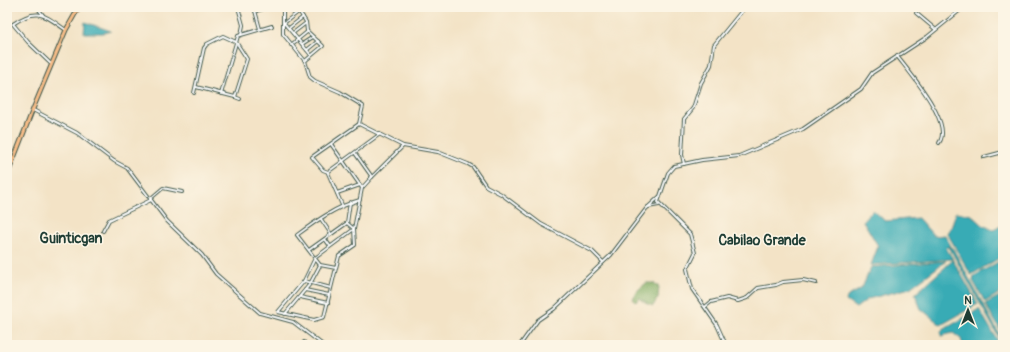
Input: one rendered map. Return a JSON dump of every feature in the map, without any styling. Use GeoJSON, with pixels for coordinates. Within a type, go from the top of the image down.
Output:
{"type":"FeatureCollection","features":[{"type":"Feature","properties":{"kind":"main road"},"geometry":{"type":"LineString","coordinates":[[7,176],[66,30],[79,7]]}},
{"type":"Feature","properties":{"kind":"street"},"geometry":{"type":"LineString","coordinates":[[221,94],[236,42],[241,34],[243,26],[238,7]]}},
{"type":"Feature","properties":{"kind":"street"},"geometry":{"type":"LineString","coordinates":[[254,7],[260,29]]}},
{"type":"Feature","properties":{"kind":"street"},"geometry":{"type":"LineString","coordinates":[[283,7],[283,34],[305,61],[310,77],[315,81],[340,92],[363,106],[359,124],[312,157],[322,170],[328,172],[342,205]]}},
{"type":"Feature","properties":{"kind":"street"},"geometry":{"type":"LineString","coordinates":[[304,7],[284,23],[311,55]]}},
{"type":"Feature","properties":{"kind":"street"},"geometry":{"type":"LineString","coordinates":[[684,164],[682,155],[684,119],[693,108],[701,82],[712,65],[714,45],[745,7]]}},
{"type":"Feature","properties":{"kind":"street"},"geometry":{"type":"LineString","coordinates":[[520,345],[538,320],[554,309],[603,262],[646,209],[659,197],[670,170],[674,166],[718,157],[739,156],[804,129],[861,89],[872,73],[927,37],[963,7]]}},
{"type":"Feature","properties":{"kind":"street"},"geometry":{"type":"LineString","coordinates":[[38,8],[43,15],[66,30]]}},
{"type":"Feature","properties":{"kind":"street"},"geometry":{"type":"LineString","coordinates":[[255,11],[264,8]]}},
{"type":"Feature","properties":{"kind":"street"},"geometry":{"type":"LineString","coordinates":[[299,11],[306,23],[307,32],[323,46],[305,61]]}},
{"type":"Feature","properties":{"kind":"street"},"geometry":{"type":"LineString","coordinates":[[916,13],[935,29]]}},
{"type":"Feature","properties":{"kind":"street"},"geometry":{"type":"LineString","coordinates":[[43,15],[27,15],[13,24],[28,42],[52,64]]}},
{"type":"Feature","properties":{"kind":"street"},"geometry":{"type":"LineString","coordinates":[[289,28],[303,17]]}},
{"type":"Feature","properties":{"kind":"street"},"geometry":{"type":"LineString","coordinates":[[293,33],[306,23]]}},
{"type":"Feature","properties":{"kind":"street"},"geometry":{"type":"LineString","coordinates":[[241,34],[272,26]]}},
{"type":"Feature","properties":{"kind":"street"},"geometry":{"type":"LineString","coordinates":[[291,45],[307,32]]}},
{"type":"Feature","properties":{"kind":"street"},"geometry":{"type":"LineString","coordinates":[[194,93],[204,48],[207,44],[223,36],[236,42],[247,59],[235,97]]}},
{"type":"Feature","properties":{"kind":"street"},"geometry":{"type":"LineString","coordinates":[[302,44],[313,37]]}},
{"type":"Feature","properties":{"kind":"street"},"geometry":{"type":"LineString","coordinates":[[307,50],[318,41]]}},
{"type":"Feature","properties":{"kind":"street"},"geometry":{"type":"LineString","coordinates":[[897,56],[932,104],[942,131],[942,138],[939,143]]}},
{"type":"Feature","properties":{"kind":"street"},"geometry":{"type":"LineString","coordinates":[[196,87],[240,99]]}},
{"type":"Feature","properties":{"kind":"street"},"geometry":{"type":"LineString","coordinates":[[33,109],[77,133],[114,162],[126,168],[167,221],[202,255],[216,274],[260,313],[293,322],[323,345]]}},
{"type":"Feature","properties":{"kind":"street"},"geometry":{"type":"LineString","coordinates":[[359,124],[403,146],[438,152],[473,167],[486,186],[501,194],[541,224],[592,251],[603,262]]}},
{"type":"Feature","properties":{"kind":"street"},"geometry":{"type":"LineString","coordinates":[[328,172],[380,134]]}},
{"type":"Feature","properties":{"kind":"street"},"geometry":{"type":"LineString","coordinates":[[278,312],[314,320],[324,317],[339,256],[355,245],[354,229],[361,187],[330,144]]}},
{"type":"Feature","properties":{"kind":"street"},"geometry":{"type":"LineString","coordinates":[[337,193],[361,187],[403,146]]}},
{"type":"Feature","properties":{"kind":"street"},"geometry":{"type":"LineString","coordinates":[[984,158],[1003,152]]}},
{"type":"Feature","properties":{"kind":"street"},"geometry":{"type":"LineString","coordinates":[[355,153],[372,177]]}},
{"type":"Feature","properties":{"kind":"street"},"geometry":{"type":"LineString","coordinates":[[103,231],[109,220],[150,199],[164,188],[182,192]]}},
{"type":"Feature","properties":{"kind":"street"},"geometry":{"type":"LineString","coordinates":[[659,197],[660,205],[677,219],[692,238],[695,253],[689,263],[688,272],[695,295],[717,325],[726,345]]}},
{"type":"Feature","properties":{"kind":"street"},"geometry":{"type":"LineString","coordinates":[[336,268],[320,265],[297,235],[342,205],[360,200]]}},
{"type":"Feature","properties":{"kind":"street"},"geometry":{"type":"LineString","coordinates":[[309,250],[347,223],[350,202]]}},
{"type":"Feature","properties":{"kind":"street"},"geometry":{"type":"LineString","coordinates":[[646,209],[652,206],[660,205]]}},
{"type":"Feature","properties":{"kind":"street"},"geometry":{"type":"LineString","coordinates":[[321,219],[331,234]]}},
{"type":"Feature","properties":{"kind":"street"},"geometry":{"type":"LineString","coordinates":[[347,223],[354,229]]}},
{"type":"Feature","properties":{"kind":"street"},"geometry":{"type":"LineString","coordinates":[[274,316],[304,281],[315,258],[354,229]]}},
{"type":"Feature","properties":{"kind":"street"},"geometry":{"type":"LineString","coordinates":[[324,239],[330,246]]}},
{"type":"Feature","properties":{"kind":"street"},"geometry":{"type":"LineString","coordinates":[[285,314],[310,284],[320,265]]}},
{"type":"Feature","properties":{"kind":"street"},"geometry":{"type":"LineString","coordinates":[[705,307],[711,302],[724,298],[738,301],[747,298],[758,288],[784,282],[803,280],[816,284]]}},
{"type":"Feature","properties":{"kind":"street"},"geometry":{"type":"LineString","coordinates":[[304,281],[310,284],[331,288]]}},
{"type":"Feature","properties":{"kind":"street"},"geometry":{"type":"LineString","coordinates":[[305,290],[330,295]]}},
{"type":"Feature","properties":{"kind":"street"},"geometry":{"type":"LineString","coordinates":[[300,297],[328,303]]}},
{"type":"Feature","properties":{"kind":"green space"},"geometry":{"type":"Polygon","coordinates":[[[646,283],[654,283],[659,287],[658,298],[653,306],[645,303],[645,301],[642,301],[640,298],[636,302],[633,299],[636,292],[646,283]]]}},
{"type":"Feature","properties":{"kind":"water"},"geometry":{"type":"Polygon","coordinates":[[[85,22],[111,31],[103,33],[84,33],[85,22]]]}},
{"type":"Feature","properties":{"kind":"water"},"geometry":{"type":"Polygon","coordinates":[[[873,210],[885,221],[918,218],[934,236],[945,235],[951,246],[946,248],[953,259],[871,265],[878,246],[863,221],[873,210]]]}},
{"type":"Feature","properties":{"kind":"water"},"geometry":{"type":"Polygon","coordinates":[[[956,212],[972,215],[983,225],[993,230],[1003,225],[1003,256],[971,275],[947,233],[952,225],[956,212]]]}},
{"type":"Feature","properties":{"kind":"water"},"geometry":{"type":"Polygon","coordinates":[[[949,247],[952,247],[1003,341],[1003,345],[949,247]]]}},
{"type":"Feature","properties":{"kind":"water"},"geometry":{"type":"Polygon","coordinates":[[[1003,259],[1003,291],[985,302],[973,281],[974,276],[1003,259]]]}},
{"type":"Feature","properties":{"kind":"water"},"geometry":{"type":"Polygon","coordinates":[[[953,260],[978,304],[941,325],[921,309],[915,294],[953,260]]]}},
{"type":"Feature","properties":{"kind":"water"},"geometry":{"type":"Polygon","coordinates":[[[946,261],[910,288],[868,299],[856,308],[846,301],[847,297],[862,288],[871,267],[946,261]]]}},
{"type":"Feature","properties":{"kind":"water"},"geometry":{"type":"Polygon","coordinates":[[[1003,294],[1003,333],[1002,333],[985,304],[1003,294]]]}},
{"type":"Feature","properties":{"kind":"water"},"geometry":{"type":"Polygon","coordinates":[[[979,309],[998,341],[992,345],[963,345],[961,339],[953,333],[941,336],[941,331],[979,309]]]}},
{"type":"Feature","properties":{"kind":"district","name":"Guinticgan"},"geometry":{"type":"Point","coordinates":[71,238]}},
{"type":"Feature","properties":{"kind":"district","name":"Cabilao Grande"},"geometry":{"type":"Point","coordinates":[762,240]}}]}
